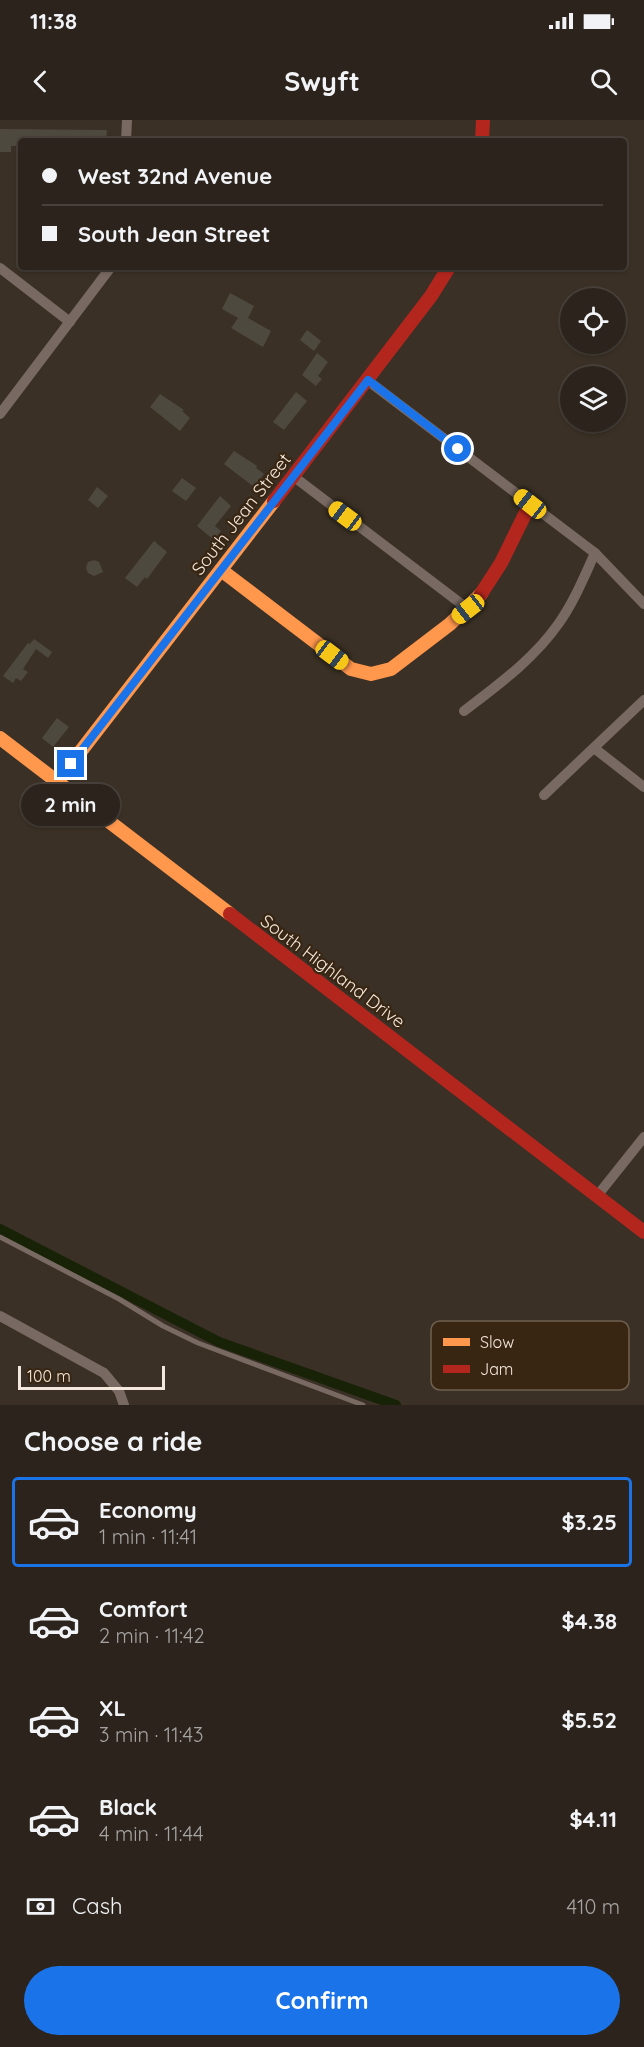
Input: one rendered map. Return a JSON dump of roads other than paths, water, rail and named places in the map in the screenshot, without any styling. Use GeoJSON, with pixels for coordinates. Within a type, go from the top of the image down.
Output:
{"type":"FeatureCollection","features":[{"type":"Feature","properties":{"kind":"street"},"geometry":{"type":"LineString","coordinates":[[126,138],[127,120]]}},
{"type":"Feature","properties":{"kind":"street"},"geometry":{"type":"LineString","coordinates":[[482,138],[483,120]]}},
{"type":"Feature","properties":{"kind":"street"},"geometry":{"type":"LineString","coordinates":[[0,268],[70,322]]}},
{"type":"Feature","properties":{"kind":"street"},"geometry":{"type":"LineString","coordinates":[[0,414],[109,270]]}},
{"type":"Feature","properties":{"kind":"street","name":"South Jean Street"},"geometry":{"type":"LineString","coordinates":[[57,782],[368,380],[431,296],[447,270]]}},
{"type":"Feature","properties":{"kind":"street"},"geometry":{"type":"LineString","coordinates":[[368,380],[595,553],[644,604]]}},
{"type":"Feature","properties":{"kind":"street"},"geometry":{"type":"LineString","coordinates":[[293,476],[468,609]]}},
{"type":"Feature","properties":{"kind":"street"},"geometry":{"type":"LineString","coordinates":[[221,570],[351,669],[376,675],[391,669],[468,609],[482,594],[530,504]]}},
{"type":"Feature","properties":{"kind":"street"},"geometry":{"type":"LineString","coordinates":[[464,711],[508,678],[536,651],[559,624],[595,553]]}},
{"type":"Feature","properties":{"kind":"street"},"geometry":{"type":"LineString","coordinates":[[544,795],[644,700]]}},
{"type":"Feature","properties":{"kind":"street","name":"South Highland Drive"},"geometry":{"type":"LineString","coordinates":[[0,738],[644,1232]]}},
{"type":"Feature","properties":{"kind":"street"},"geometry":{"type":"LineString","coordinates":[[594,748],[644,787]]}},
{"type":"Feature","properties":{"kind":"street"},"geometry":{"type":"LineString","coordinates":[[597,1196],[644,1137]]}},
{"type":"Feature","properties":{"kind":"street"},"geometry":{"type":"LineString","coordinates":[[0,1316],[104,1373],[119,1391],[124,1405]]}},
{"type":"Feature","properties":{"kind":"lane"},"geometry":{"type":"LineString","coordinates":[[0,1237],[119,1299],[163,1326],[198,1342],[363,1405]]}},
{"type":"Feature","properties":{"kind":"waterway"},"geometry":{"type":"LineString","coordinates":[[0,1229],[219,1342],[396,1405]]}}]}
